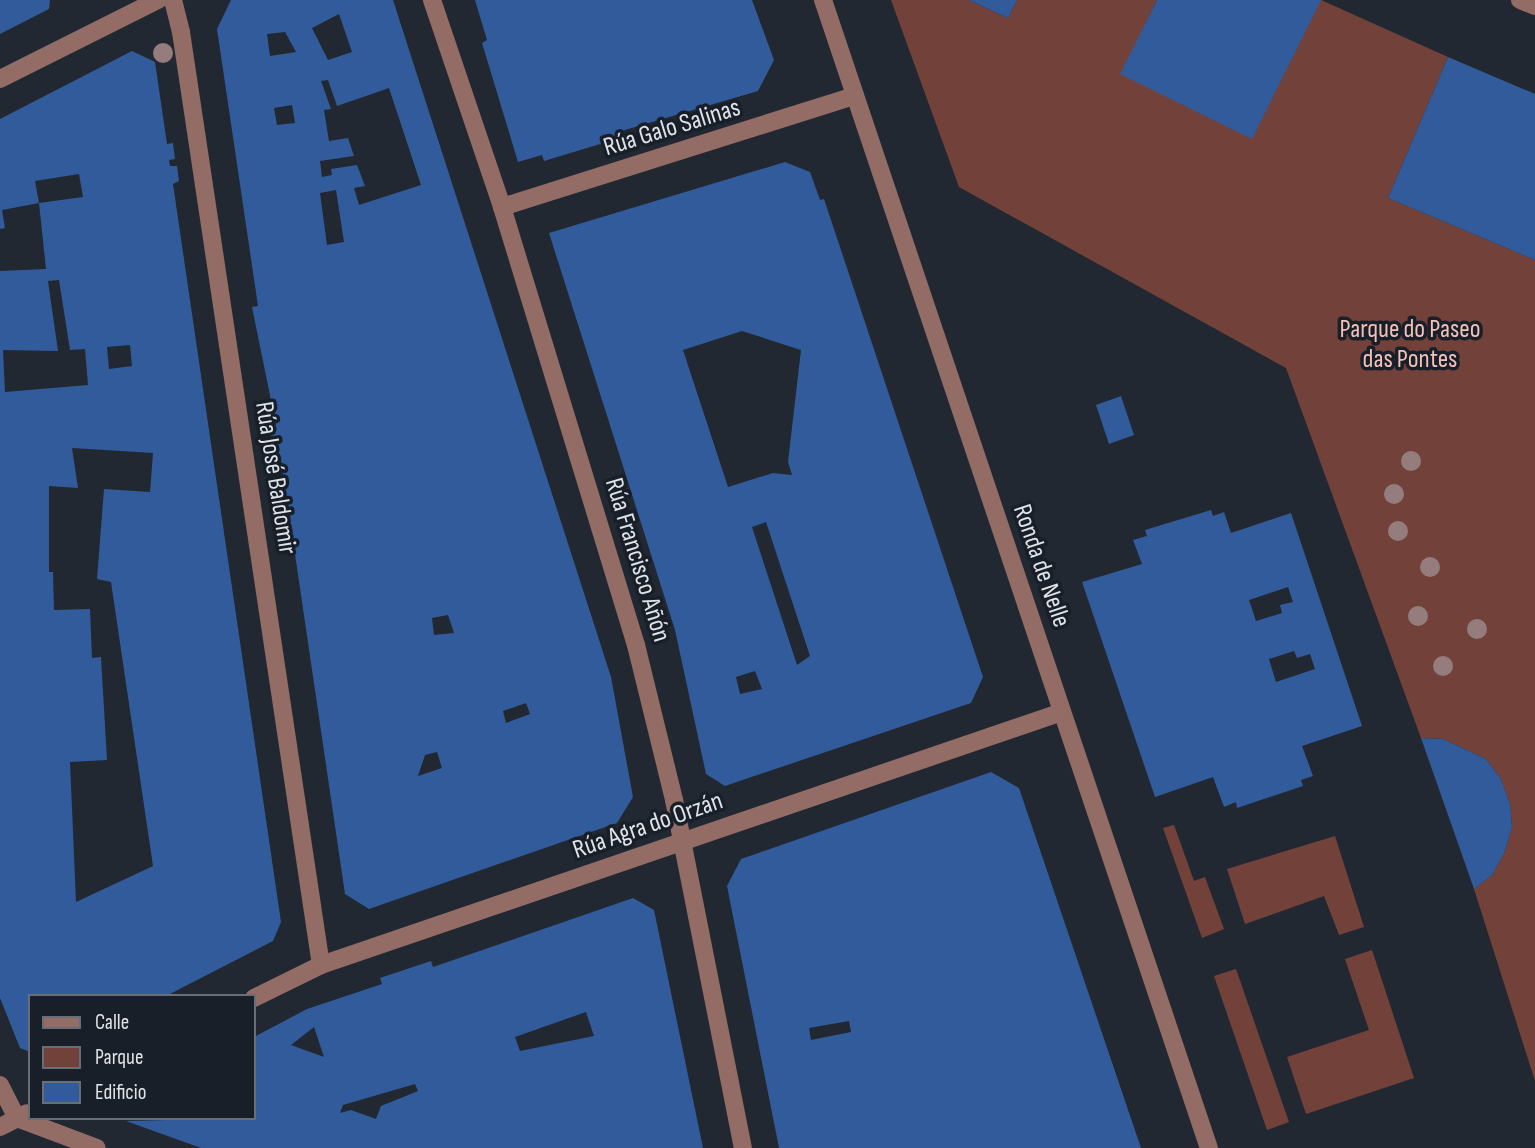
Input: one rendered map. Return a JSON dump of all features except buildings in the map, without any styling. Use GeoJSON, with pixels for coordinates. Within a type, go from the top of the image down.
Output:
{"type":"FeatureCollection","features":[{"type":"Feature","properties":{"kind":"street"},"geometry":{"type":"LineString","coordinates":[[0,79],[135,5],[158,0]]}},
{"type":"Feature","properties":{"kind":"street","name":"Rúa José Baldomir"},"geometry":{"type":"LineString","coordinates":[[173,0],[181,32],[321,965]]}},
{"type":"Feature","properties":{"kind":"street","name":"Rúa Francisco Añón"},"geometry":{"type":"LineString","coordinates":[[432,0],[502,207],[636,645],[683,842],[743,1148]]}},
{"type":"Feature","properties":{"kind":"street","name":"Ronda de Nelle"},"geometry":{"type":"LineString","coordinates":[[823,0],[1209,1148]]}},
{"type":"Feature","properties":{"kind":"street"},"geometry":{"type":"LineString","coordinates":[[1520,0],[1535,6]]}},
{"type":"Feature","properties":{"kind":"street","name":"Rúa Galo Salinas"},"geometry":{"type":"LineString","coordinates":[[502,207],[855,96]]}},
{"type":"Feature","properties":{"kind":"street","name":"Rúa Agra do Orzán"},"geometry":{"type":"LineString","coordinates":[[256,997],[321,965],[1062,712]]}},
{"type":"Feature","properties":{"kind":"street"},"geometry":{"type":"LineString","coordinates":[[0,1085],[24,1115],[0,1127]]}},
{"type":"Feature","properties":{"kind":"street"},"geometry":{"type":"LineString","coordinates":[[35,1120],[97,1148]]}},
{"type":"Feature","properties":{"kind":"green space","name":"Parque do Paseo das Pontes"},"geometry":{"type":"Polygon","coordinates":[[[891,0],[969,0],[1008,18],[1017,0],[1157,0],[1121,74],[1321,0],[1448,57],[1388,198],[1535,260],[1535,1081],[1474,889],[1492,875],[1504,854],[1512,827],[1510,804],[1501,779],[1486,759],[1443,739],[1421,738],[1286,368],[959,187],[891,0]]]}},
{"type":"Feature","properties":{"kind":"green space"},"geometry":{"type":"Polygon","coordinates":[[[1174,825],[1194,881],[1205,877],[1224,929],[1202,938],[1163,828],[1174,825]]]}},
{"type":"Feature","properties":{"kind":"green space"},"geometry":{"type":"Polygon","coordinates":[[[1335,836],[1364,927],[1339,935],[1324,896],[1245,924],[1227,869],[1335,836]]]}},
{"type":"Feature","properties":{"kind":"green space"},"geometry":{"type":"Polygon","coordinates":[[[1372,950],[1414,1078],[1306,1114],[1287,1057],[1369,1030],[1345,959],[1372,950]]]}},
{"type":"Feature","properties":{"kind":"green space"},"geometry":{"type":"Polygon","coordinates":[[[1236,969],[1289,1122],[1267,1130],[1214,976],[1236,969]]]}}]}
